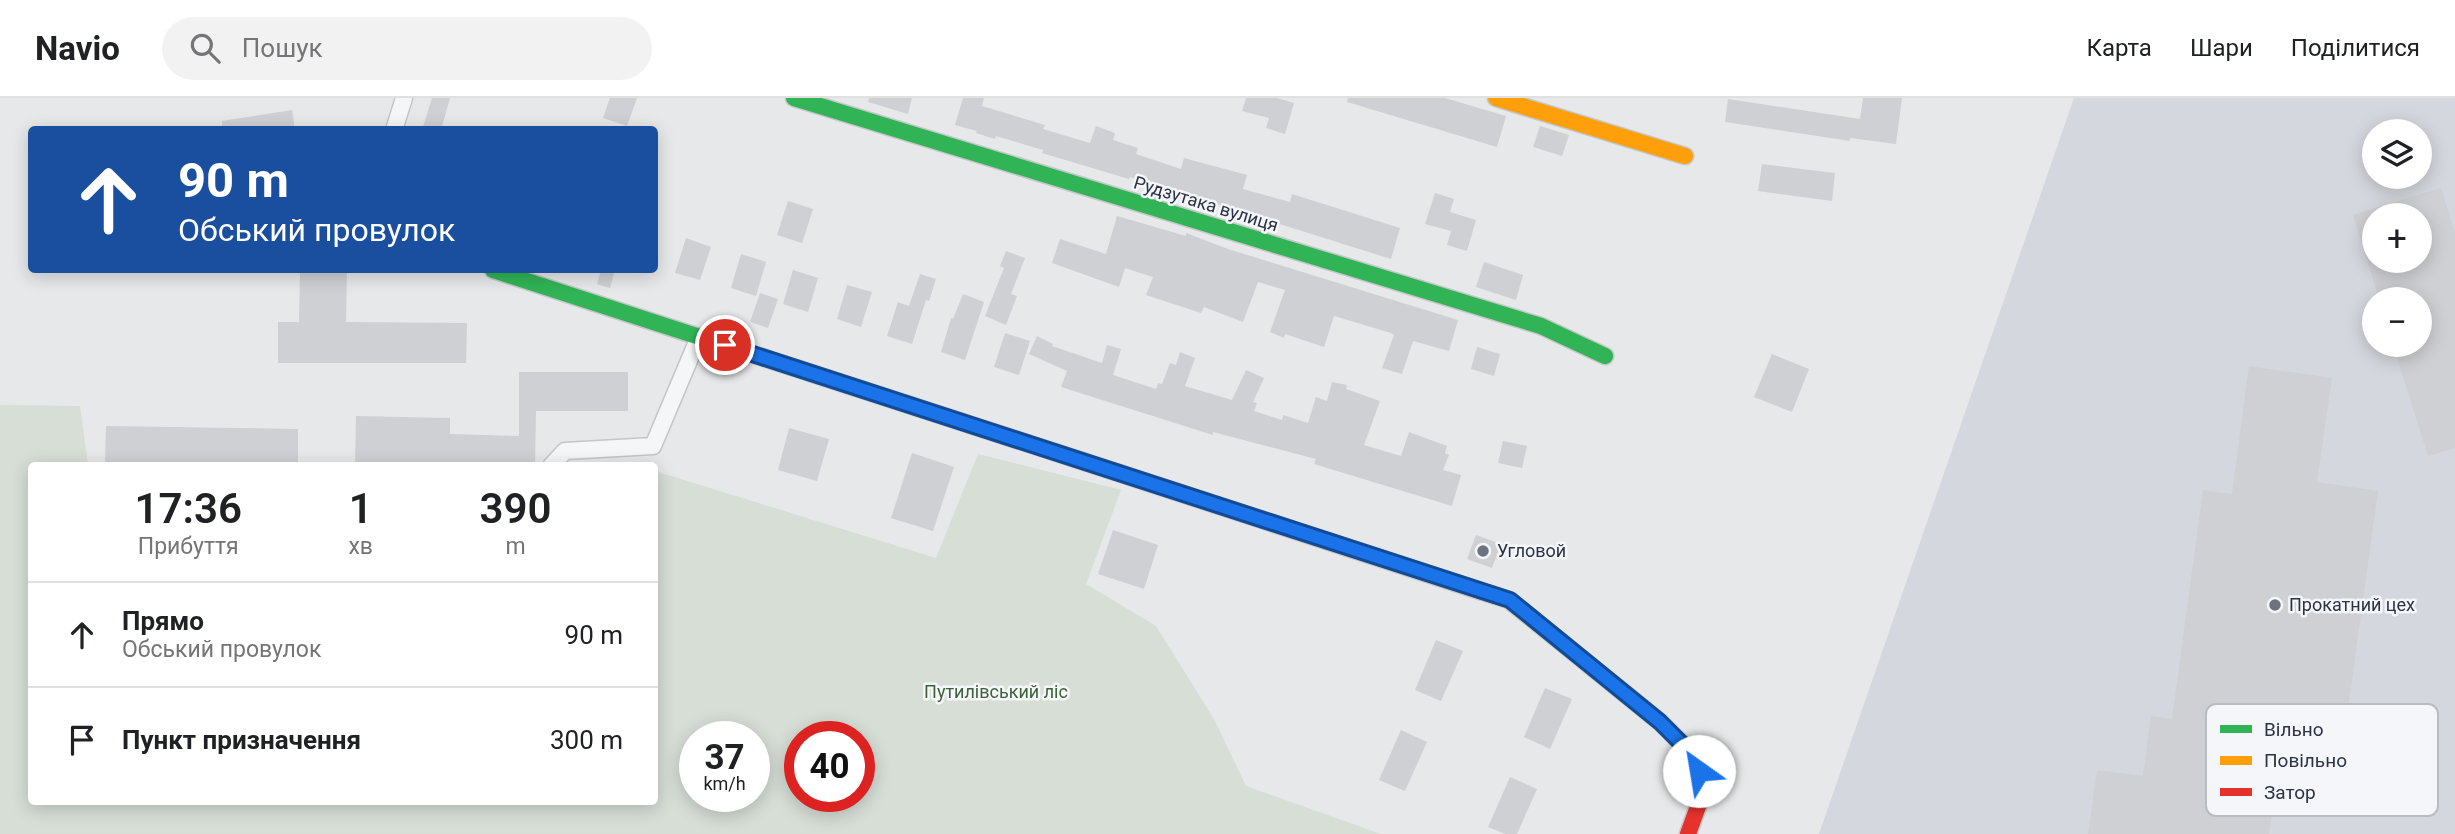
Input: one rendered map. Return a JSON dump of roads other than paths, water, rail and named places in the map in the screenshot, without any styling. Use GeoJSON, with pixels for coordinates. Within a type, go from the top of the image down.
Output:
{"type":"FeatureCollection","features":[{"type":"Feature","properties":{"kind":"street"},"geometry":{"type":"LineString","coordinates":[[395,126],[404,98]]}},
{"type":"Feature","properties":{"kind":"street","name":"Рудзутака вулиця"},"geometry":{"type":"LineString","coordinates":[[793,98],[1541,326],[1605,355]]}},
{"type":"Feature","properties":{"kind":"street"},"geometry":{"type":"LineString","coordinates":[[1496,98],[1685,156]]}},
{"type":"Feature","properties":{"kind":"street"},"geometry":{"type":"LineString","coordinates":[[502,273],[1510,600],[1660,722],[1684,746],[1699,771],[1700,801],[1688,834]]}},
{"type":"Feature","properties":{"kind":"street"},"geometry":{"type":"LineString","coordinates":[[555,462],[565,451],[653,446],[699,337]]}},
{"type":"Feature","properties":{"kind":"place","name":"Угловой"},"geometry":{"type":"Point","coordinates":[1483,551]}},
{"type":"Feature","properties":{"kind":"place","name":"Прокатний цех"},"geometry":{"type":"Point","coordinates":[2275,605]}},
{"type":"Feature","properties":{"kind":"park label","name":"Путилівський ліс"},"geometry":{"type":"Point","coordinates":[996,692]}}]}
